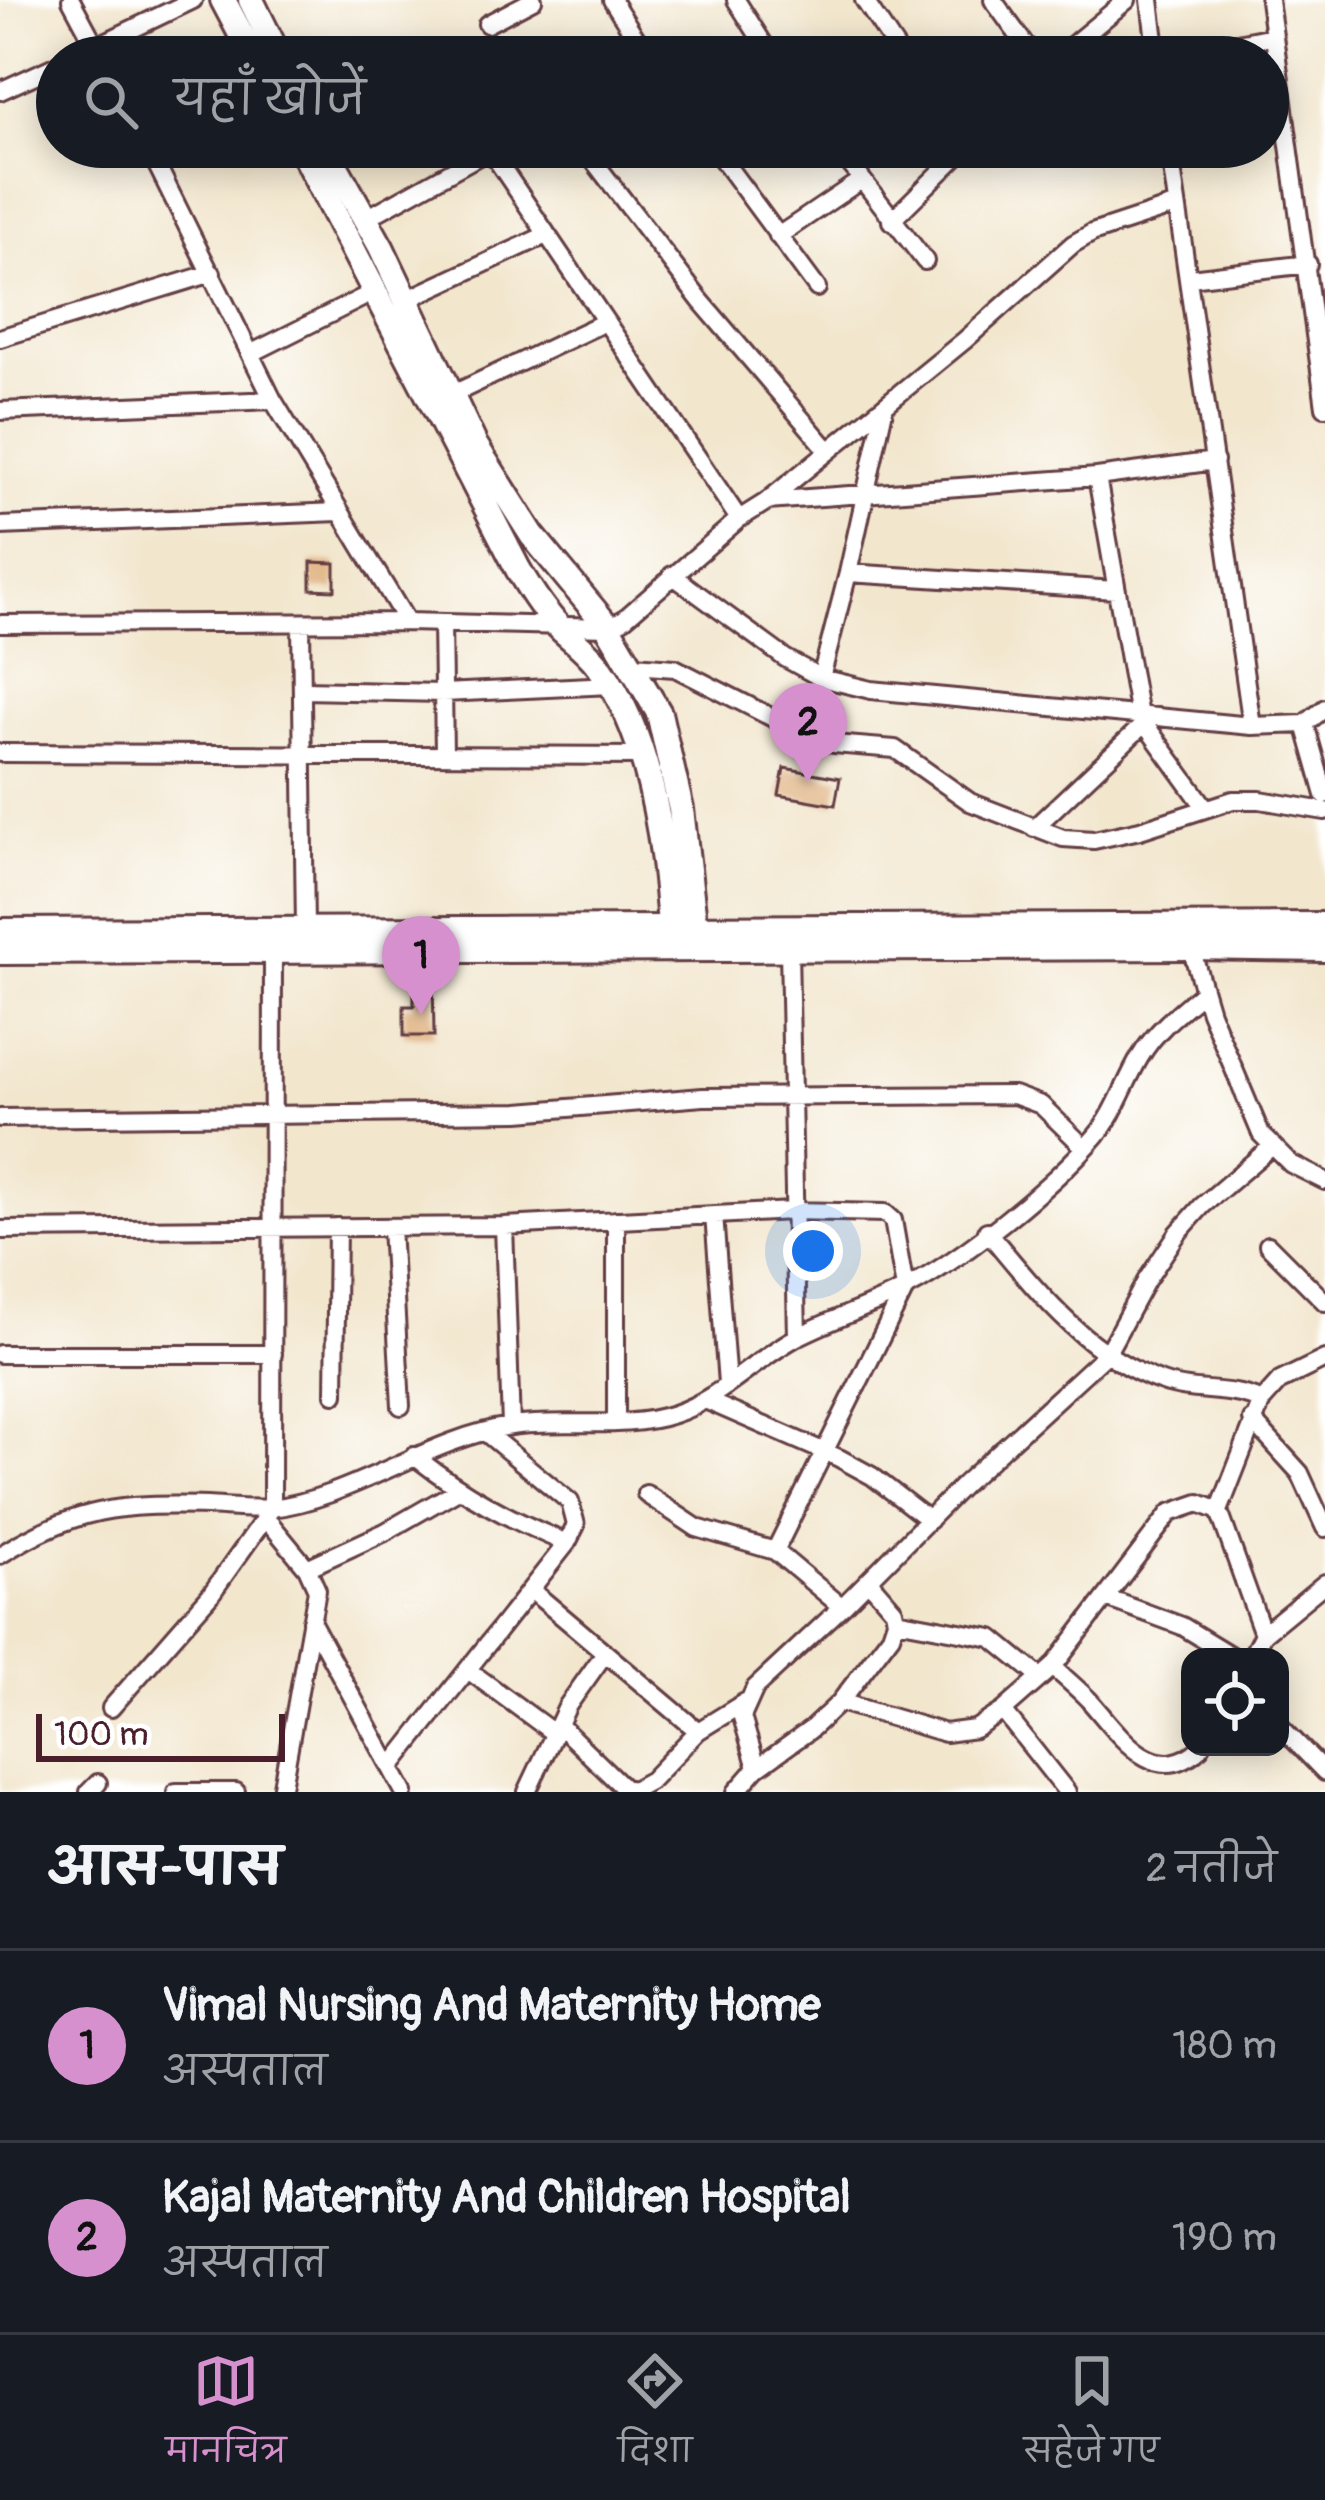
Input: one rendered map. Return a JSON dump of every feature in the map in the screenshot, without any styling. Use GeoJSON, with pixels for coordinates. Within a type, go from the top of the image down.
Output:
{"type":"FeatureCollection","features":[{"type":"Feature","properties":{"kind":"main road"},"geometry":{"type":"LineString","coordinates":[[246,6],[250,36]]}},
{"type":"Feature","properties":{"kind":"main road"},"geometry":{"type":"LineString","coordinates":[[246,6],[265,36]]}},
{"type":"Feature","properties":{"kind":"main road"},"geometry":{"type":"LineString","coordinates":[[311,168],[518,569],[559,627],[612,685],[642,756],[684,938]]}},
{"type":"Feature","properties":{"kind":"main road"},"geometry":{"type":"LineString","coordinates":[[337,168],[475,445],[532,536],[608,627],[659,712],[670,750],[684,938]]}},
{"type":"Feature","properties":{"kind":"main road"},"geometry":{"type":"LineString","coordinates":[[0,952],[273,939],[305,928],[684,938],[789,949],[1188,935],[1325,925]]}},
{"type":"Feature","properties":{"kind":"main road"},"geometry":{"type":"LineString","coordinates":[[0,931],[273,939],[1188,935],[1325,949]]}},
{"type":"Feature","properties":{"kind":"street"},"geometry":{"type":"LineString","coordinates":[[71,0],[90,36]]}},
{"type":"Feature","properties":{"kind":"street"},"geometry":{"type":"LineString","coordinates":[[128,36],[193,0]]}},
{"type":"Feature","properties":{"kind":"street"},"geometry":{"type":"LineString","coordinates":[[612,0],[635,36]]}},
{"type":"Feature","properties":{"kind":"street"},"geometry":{"type":"LineString","coordinates":[[736,0],[759,36]]}},
{"type":"Feature","properties":{"kind":"street"},"geometry":{"type":"LineString","coordinates":[[864,0],[888,36]]}},
{"type":"Feature","properties":{"kind":"street"},"geometry":{"type":"LineString","coordinates":[[993,0],[1019,36]]}},
{"type":"Feature","properties":{"kind":"street"},"geometry":{"type":"LineString","coordinates":[[1083,36],[1127,0]]}},
{"type":"Feature","properties":{"kind":"street"},"geometry":{"type":"LineString","coordinates":[[1150,0],[1157,36]]}},
{"type":"Feature","properties":{"kind":"street"},"geometry":{"type":"LineString","coordinates":[[1269,0],[1273,36]]}},
{"type":"Feature","properties":{"kind":"street"},"geometry":{"type":"LineString","coordinates":[[488,24],[522,2]]}},
{"type":"Feature","properties":{"kind":"street"},"geometry":{"type":"LineString","coordinates":[[0,91],[36,75]]}},
{"type":"Feature","properties":{"kind":"street"},"geometry":{"type":"LineString","coordinates":[[1289,140],[1325,407]]}},
{"type":"Feature","properties":{"kind":"street"},"geometry":{"type":"LineString","coordinates":[[159,168],[273,400],[406,622]]}},
{"type":"Feature","properties":{"kind":"street"},"geometry":{"type":"LineString","coordinates":[[365,219],[456,168]]}},
{"type":"Feature","properties":{"kind":"street"},"geometry":{"type":"LineString","coordinates":[[504,168],[739,519]]}},
{"type":"Feature","properties":{"kind":"street"},"geometry":{"type":"LineString","coordinates":[[599,168],[700,300],[828,450]]}},
{"type":"Feature","properties":{"kind":"street"},"geometry":{"type":"LineString","coordinates":[[728,168],[817,288]]}},
{"type":"Feature","properties":{"kind":"street"},"geometry":{"type":"LineString","coordinates":[[852,168],[925,261]]}},
{"type":"Feature","properties":{"kind":"street"},"geometry":{"type":"LineString","coordinates":[[891,220],[944,168]]}},
{"type":"Feature","properties":{"kind":"street"},"geometry":{"type":"LineString","coordinates":[[1172,168],[1252,726]]}},
{"type":"Feature","properties":{"kind":"street"},"geometry":{"type":"LineString","coordinates":[[778,236],[861,180]]}},
{"type":"Feature","properties":{"kind":"street"},"geometry":{"type":"LineString","coordinates":[[0,624],[406,622],[608,627],[624,619],[1073,244],[1092,233],[1177,205]]}},
{"type":"Feature","properties":{"kind":"street"},"geometry":{"type":"LineString","coordinates":[[406,300],[546,235]]}},
{"type":"Feature","properties":{"kind":"street"},"geometry":{"type":"LineString","coordinates":[[1190,278],[1308,264]]}},
{"type":"Feature","properties":{"kind":"street"},"geometry":{"type":"LineString","coordinates":[[0,338],[212,273]]}},
{"type":"Feature","properties":{"kind":"street"},"geometry":{"type":"LineString","coordinates":[[252,353],[376,291]]}},
{"type":"Feature","properties":{"kind":"street"},"geometry":{"type":"LineString","coordinates":[[451,395],[605,322]]}},
{"type":"Feature","properties":{"kind":"street"},"geometry":{"type":"LineString","coordinates":[[0,411],[273,400]]}},
{"type":"Feature","properties":{"kind":"street"},"geometry":{"type":"LineString","coordinates":[[820,678],[885,404]]}},
{"type":"Feature","properties":{"kind":"street"},"geometry":{"type":"LineString","coordinates":[[766,502],[1097,477],[1215,461]]}},
{"type":"Feature","properties":{"kind":"street"},"geometry":{"type":"LineString","coordinates":[[1097,477],[1141,720],[1205,807]]}},
{"type":"Feature","properties":{"kind":"street"},"geometry":{"type":"LineString","coordinates":[[0,526],[339,512]]}},
{"type":"Feature","properties":{"kind":"street"},"geometry":{"type":"LineString","coordinates":[[848,574],[1117,590]]}},
{"type":"Feature","properties":{"kind":"street"},"geometry":{"type":"LineString","coordinates":[[672,575],[785,658],[820,678],[871,690],[1141,720],[1252,726],[1305,724],[1325,708]]}},
{"type":"Feature","properties":{"kind":"street"},"geometry":{"type":"LineString","coordinates":[[301,623],[305,928]]}},
{"type":"Feature","properties":{"kind":"street"},"geometry":{"type":"LineString","coordinates":[[442,623],[444,753]]}},
{"type":"Feature","properties":{"kind":"street"},"geometry":{"type":"LineString","coordinates":[[633,665],[674,668],[808,736],[834,744],[895,749],[970,802],[1064,838],[1094,839],[1140,830],[1234,800],[1325,812]]}},
{"type":"Feature","properties":{"kind":"street"},"geometry":{"type":"LineString","coordinates":[[303,691],[442,692],[612,685]]}},
{"type":"Feature","properties":{"kind":"street"},"geometry":{"type":"LineString","coordinates":[[1034,828],[1141,720]]}},
{"type":"Feature","properties":{"kind":"street"},"geometry":{"type":"LineString","coordinates":[[1305,724],[1325,795]]}},
{"type":"Feature","properties":{"kind":"street"},"geometry":{"type":"LineString","coordinates":[[0,753],[642,756]]}},
{"type":"Feature","properties":{"kind":"street"},"geometry":{"type":"LineString","coordinates":[[1188,935],[1203,992],[1261,1134],[1270,1147],[1325,1181]]}},
{"type":"Feature","properties":{"kind":"street"},"geometry":{"type":"LineString","coordinates":[[111,1708],[212,1594],[268,1513],[273,939]]}},
{"type":"Feature","properties":{"kind":"street"},"geometry":{"type":"LineString","coordinates":[[789,949],[797,1337]]}},
{"type":"Feature","properties":{"kind":"street"},"geometry":{"type":"LineString","coordinates":[[0,1555],[34,1533],[109,1508],[142,1504],[268,1513],[485,1432],[674,1414],[705,1400],[797,1337],[905,1289],[949,1262],[1038,1191],[1098,1135],[1156,1033],[1203,992]]}},
{"type":"Feature","properties":{"kind":"street"},"geometry":{"type":"LineString","coordinates":[[0,1118],[519,1112],[704,1097],[1014,1095],[1041,1105],[1084,1147]]}},
{"type":"Feature","properties":{"kind":"street"},"geometry":{"type":"LineString","coordinates":[[757,1768],[742,1717],[755,1688],[1107,1353],[1178,1233],[1270,1147]]}},
{"type":"Feature","properties":{"kind":"street"},"geometry":{"type":"LineString","coordinates":[[0,1230],[503,1226],[792,1210],[885,1213],[893,1220],[905,1289],[775,1551]]}},
{"type":"Feature","properties":{"kind":"street"},"geometry":{"type":"LineString","coordinates":[[714,1215],[727,1384]]}},
{"type":"Feature","properties":{"kind":"street"},"geometry":{"type":"LineString","coordinates":[[616,1220],[616,1420]]}},
{"type":"Feature","properties":{"kind":"street"},"geometry":{"type":"LineString","coordinates":[[503,1226],[511,1426]]}},
{"type":"Feature","properties":{"kind":"street"},"geometry":{"type":"LineString","coordinates":[[335,1394],[337,1227]]}},
{"type":"Feature","properties":{"kind":"street"},"geometry":{"type":"LineString","coordinates":[[391,1227],[400,1406]]}},
{"type":"Feature","properties":{"kind":"street"},"geometry":{"type":"LineString","coordinates":[[987,1231],[1054,1311],[1107,1353],[1160,1382],[1226,1389],[1262,1401]]}},
{"type":"Feature","properties":{"kind":"street"},"geometry":{"type":"LineString","coordinates":[[1268,1246],[1325,1302]]}},
{"type":"Feature","properties":{"kind":"street"},"geometry":{"type":"LineString","coordinates":[[0,1354],[272,1354]]}},
{"type":"Feature","properties":{"kind":"street"},"geometry":{"type":"LineString","coordinates":[[1263,1634],[1219,1511],[1262,1401],[1280,1381],[1325,1359]]}},
{"type":"Feature","properties":{"kind":"street"},"geometry":{"type":"LineString","coordinates":[[705,1400],[872,1476],[929,1520]]}},
{"type":"Feature","properties":{"kind":"street"},"geometry":{"type":"LineString","coordinates":[[1252,1420],[1300,1472],[1325,1528]]}},
{"type":"Feature","properties":{"kind":"street"},"geometry":{"type":"LineString","coordinates":[[392,1767],[567,1544],[576,1525],[570,1502],[485,1432]]}},
{"type":"Feature","properties":{"kind":"street"},"geometry":{"type":"LineString","coordinates":[[414,1456],[501,1516],[567,1544]]}},
{"type":"Feature","properties":{"kind":"street"},"geometry":{"type":"LineString","coordinates":[[307,1568],[385,1532],[458,1490]]}},
{"type":"Feature","properties":{"kind":"street"},"geometry":{"type":"LineString","coordinates":[[646,1494],[697,1528],[775,1551],[842,1607]]}},
{"type":"Feature","properties":{"kind":"street"},"geometry":{"type":"LineString","coordinates":[[840,1702],[945,1733],[975,1729],[1046,1672],[1170,1513],[1199,1503],[1219,1511]]}},
{"type":"Feature","properties":{"kind":"street"},"geometry":{"type":"LineString","coordinates":[[268,1513],[307,1568],[317,1591],[281,1792]]}},
{"type":"Feature","properties":{"kind":"street"},"geometry":{"type":"LineString","coordinates":[[736,1792],[757,1768],[840,1702],[874,1661],[896,1620],[894,1610],[869,1581]]}},
{"type":"Feature","properties":{"kind":"street"},"geometry":{"type":"LineString","coordinates":[[1256,1648],[1263,1634],[1325,1583]]}},
{"type":"Feature","properties":{"kind":"street"},"geometry":{"type":"LineString","coordinates":[[531,1590],[698,1731]]}},
{"type":"Feature","properties":{"kind":"street"},"geometry":{"type":"LineString","coordinates":[[1106,1598],[1182,1626],[1219,1648]]}},
{"type":"Feature","properties":{"kind":"street"},"geometry":{"type":"LineString","coordinates":[[896,1620],[992,1638],[1084,1695],[1136,1754],[1151,1762],[1181,1761],[1188,1756]]}},
{"type":"Feature","properties":{"kind":"street"},"geometry":{"type":"LineString","coordinates":[[311,1621],[404,1792]]}},
{"type":"Feature","properties":{"kind":"street"},"geometry":{"type":"LineString","coordinates":[[527,1792],[581,1684],[605,1653]]}},
{"type":"Feature","properties":{"kind":"street"},"geometry":{"type":"LineString","coordinates":[[468,1670],[557,1730],[624,1788],[633,1790],[651,1780],[698,1731],[746,1702]]}},
{"type":"Feature","properties":{"kind":"street"},"geometry":{"type":"LineString","coordinates":[[1003,1711],[1064,1790]]}},
{"type":"Feature","properties":{"kind":"street"},"geometry":{"type":"LineString","coordinates":[[1289,1735],[1325,1772]]}},
{"type":"Feature","properties":{"kind":"street"},"geometry":{"type":"LineString","coordinates":[[176,1792],[236,1792]]}},
{"type":"Feature","properties":{"kind":"building"},"geometry":{"type":"Polygon","coordinates":[[[311,562],[335,563],[335,590],[311,589],[311,562]]]}},
{"type":"Feature","properties":{"kind":"building"},"geometry":{"type":"Polygon","coordinates":[[[784,768],[840,778],[835,805],[779,795],[784,768]]]}},
{"type":"Feature","properties":{"kind":"building"},"geometry":{"type":"Polygon","coordinates":[[[414,975],[433,975],[434,1036],[404,1036],[404,1006],[414,1006],[414,975]]]}},
{"type":"Feature","properties":{"kind":"place","name":"Kajal Maternity And Children Hospital"},"geometry":{"type":"Point","coordinates":[808,782]}},
{"type":"Feature","properties":{"kind":"place","name":"Vimal Nursing And Maternity Home"},"geometry":{"type":"Point","coordinates":[421,1015]}}]}
